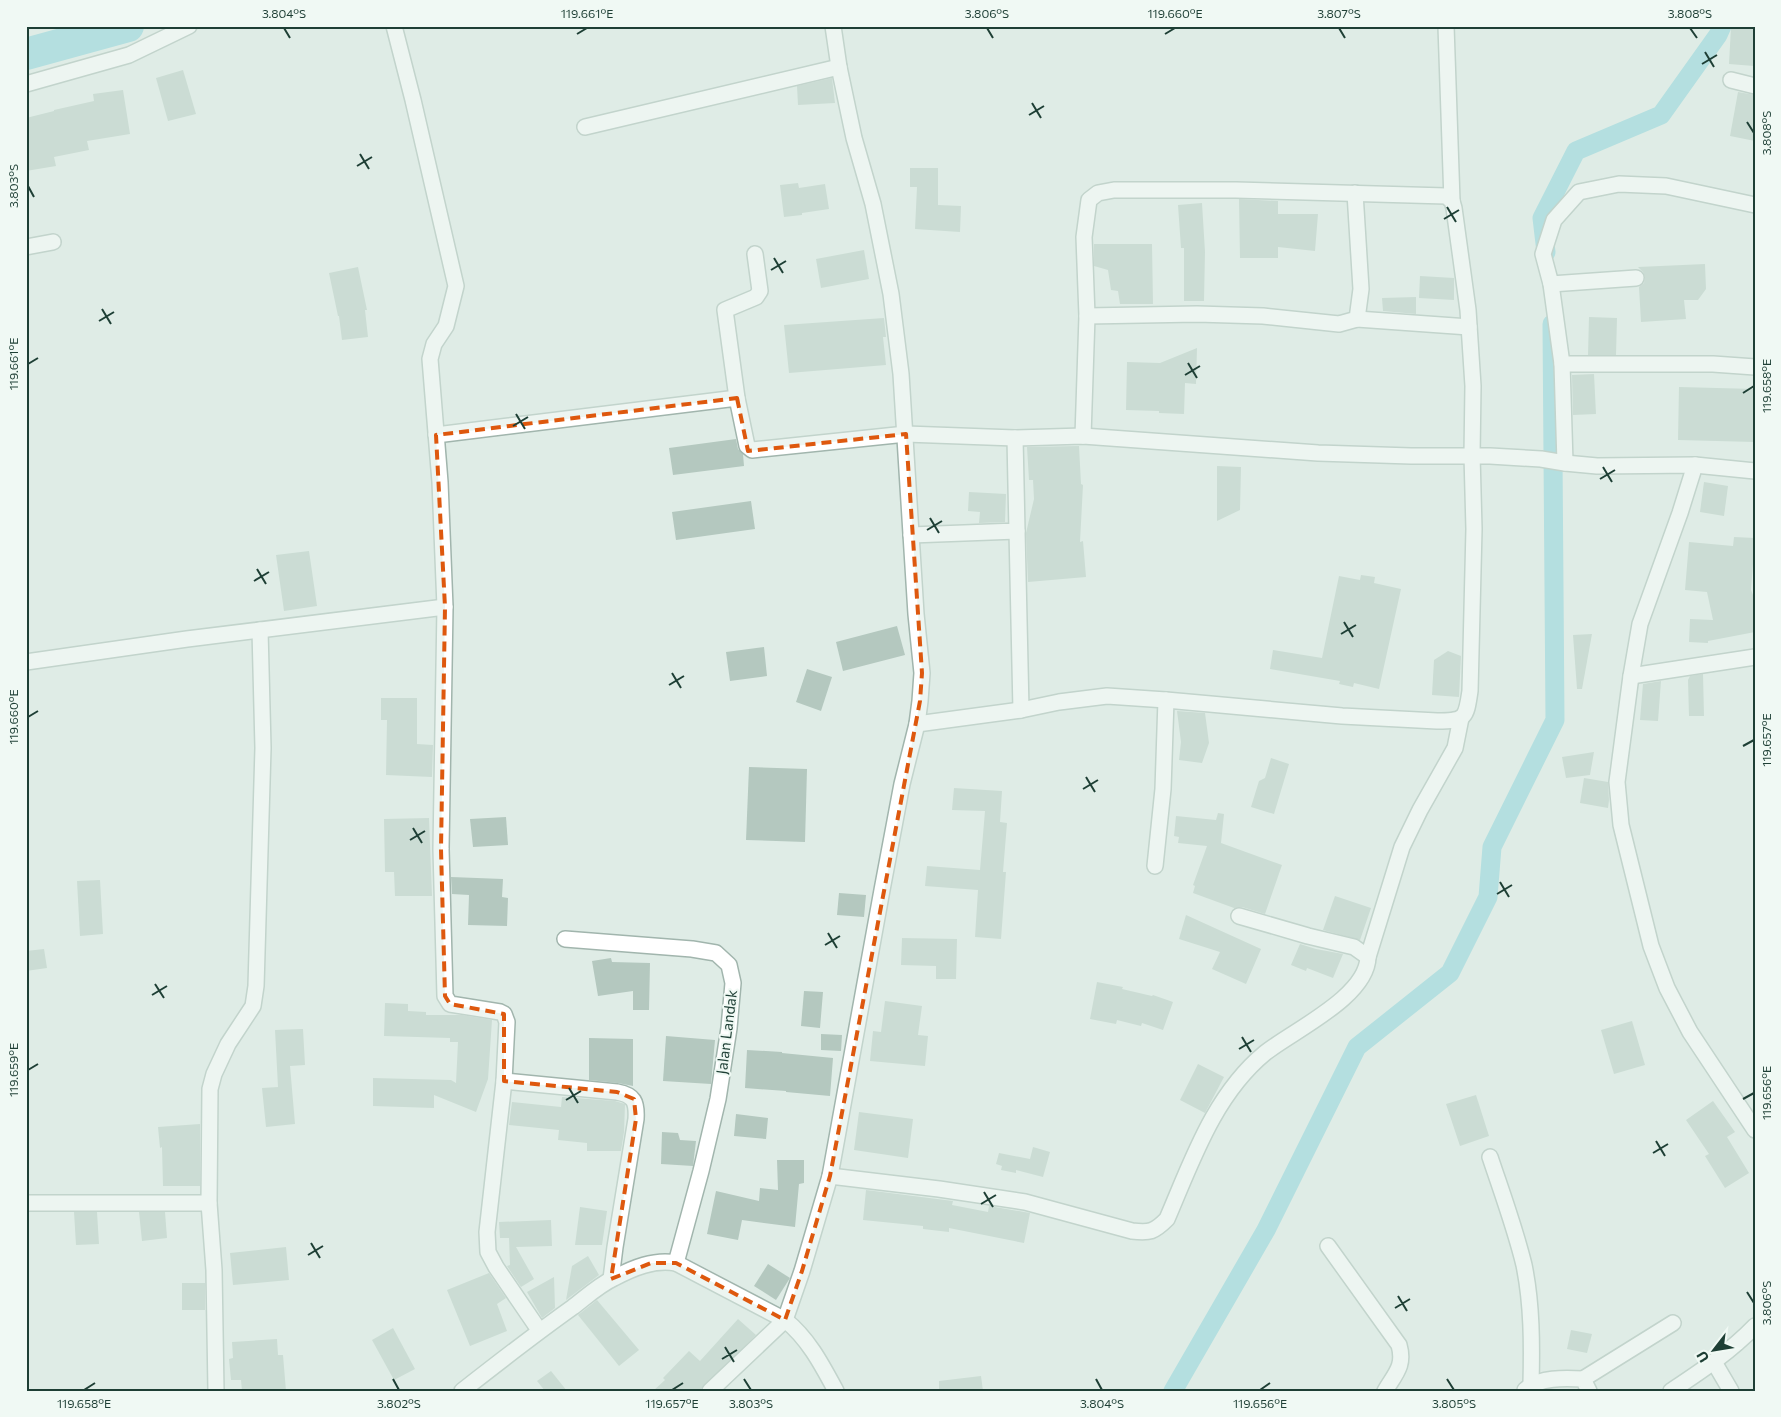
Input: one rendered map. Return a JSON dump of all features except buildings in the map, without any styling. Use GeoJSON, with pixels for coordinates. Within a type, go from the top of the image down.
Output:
{"type":"FeatureCollection","features":[{"type":"Feature","properties":{"kind":"street"},"geometry":{"type":"LineString","coordinates":[[26,84],[129,55],[189,26]]}},
{"type":"Feature","properties":{"kind":"street"},"geometry":{"type":"LineString","coordinates":[[394,26],[456,286],[446,326],[434,344],[430,359],[440,482],[445,607],[441,848],[445,996],[450,1004],[504,1014],[508,1022],[504,1081],[487,1232],[488,1252],[496,1267],[539,1330]]}},
{"type":"Feature","properties":{"kind":"street"},"geometry":{"type":"LineString","coordinates":[[710,1391],[785,1320],[802,1271],[830,1176],[902,784],[917,724],[922,672],[911,535],[902,374],[891,294],[873,204],[854,138],[839,67],[833,26]]}},
{"type":"Feature","properties":{"kind":"street"},"geometry":{"type":"LineString","coordinates":[[917,724],[1107,696],[1342,716],[1437,721],[1453,721],[1461,718],[1467,712],[1470,691],[1474,529],[1472,386],[1469,327],[1460,245],[1452,201],[1446,26]]}},
{"type":"Feature","properties":{"kind":"street"},"geometry":{"type":"LineString","coordinates":[[584,127],[839,67]]}},
{"type":"Feature","properties":{"kind":"street"},"geometry":{"type":"LineString","coordinates":[[1731,80],[1755,86]]}},
{"type":"Feature","properties":{"kind":"street"},"geometry":{"type":"LineString","coordinates":[[1565,463],[1562,364],[1551,284],[1543,254],[1554,220],[1579,192],[1619,184],[1666,186],[1755,205]]}},
{"type":"Feature","properties":{"kind":"street"},"geometry":{"type":"LineString","coordinates":[[1083,436],[1087,316],[1084,237],[1089,200],[1098,193],[1114,190],[1236,190],[1431,194],[1446,196],[1452,201]]}},
{"type":"Feature","properties":{"kind":"street"},"geometry":{"type":"LineString","coordinates":[[1355,193],[1361,289],[1357,319]]}},
{"type":"Feature","properties":{"kind":"street"},"geometry":{"type":"LineString","coordinates":[[26,247],[53,242]]}},
{"type":"Feature","properties":{"kind":"street"},"geometry":{"type":"LineString","coordinates":[[756,254],[760,291],[756,297],[726,310],[737,398],[747,446],[752,450],[906,434],[1015,438],[1083,436],[1318,452],[1411,456],[1472,455],[1541,459],[1597,466],[1694,465],[1755,471]]}},
{"type":"Feature","properties":{"kind":"street"},"geometry":{"type":"LineString","coordinates":[[1551,284],[1636,278]]}},
{"type":"Feature","properties":{"kind":"street"},"geometry":{"type":"LineString","coordinates":[[1087,316],[1197,314],[1262,316],[1339,324],[1357,319],[1469,327]]}},
{"type":"Feature","properties":{"kind":"street"},"geometry":{"type":"LineString","coordinates":[[1562,364],[1713,364],[1755,367]]}},
{"type":"Feature","properties":{"kind":"street"},"geometry":{"type":"LineString","coordinates":[[436,434],[737,398]]}},
{"type":"Feature","properties":{"kind":"street"},"geometry":{"type":"LineString","coordinates":[[1015,438],[1021,710]]}},
{"type":"Feature","properties":{"kind":"street"},"geometry":{"type":"LineString","coordinates":[[1694,465],[1674,529],[1640,624],[1617,782],[1621,825],[1651,946],[1668,988],[1690,1032],[1755,1130]]}},
{"type":"Feature","properties":{"kind":"street"},"geometry":{"type":"LineString","coordinates":[[911,535],[1017,531]]}},
{"type":"Feature","properties":{"kind":"street"},"geometry":{"type":"LineString","coordinates":[[26,662],[445,607]]}},
{"type":"Feature","properties":{"kind":"street"},"geometry":{"type":"LineString","coordinates":[[216,1391],[214,1270],[209,1203],[210,1089],[214,1074],[228,1044],[253,1006],[256,986],[263,748],[260,630]]}},
{"type":"Feature","properties":{"kind":"street"},"geometry":{"type":"LineString","coordinates":[[1631,676],[1755,657]]}},
{"type":"Feature","properties":{"kind":"street"},"geometry":{"type":"LineString","coordinates":[[1155,866],[1163,789],[1166,700]]}},
{"type":"Feature","properties":{"kind":"street"},"geometry":{"type":"LineString","coordinates":[[830,1176],[1025,1202],[1132,1231],[1146,1233],[1156,1230],[1167,1219],[1216,1110],[1233,1086],[1247,1069],[1267,1052],[1339,1003],[1358,983],[1368,964],[1368,957],[1402,848],[1420,810],[1455,748],[1461,718]]}},
{"type":"Feature","properties":{"kind":"street"},"geometry":{"type":"LineString","coordinates":[[1239,916],[1354,947],[1368,957]]}},
{"type":"Feature","properties":{"kind":"street","name":"Jalan Landak"},"geometry":{"type":"LineString","coordinates":[[565,939],[692,948],[716,953],[729,965],[732,983],[730,1010],[718,1099],[676,1263]]}},
{"type":"Feature","properties":{"kind":"street"},"geometry":{"type":"LineString","coordinates":[[504,1081],[617,1092],[626,1094],[634,1099],[637,1107],[636,1119],[614,1247],[611,1279]]}},
{"type":"Feature","properties":{"kind":"street"},"geometry":{"type":"LineString","coordinates":[[1490,1157],[1516,1234],[1524,1266],[1532,1342],[1527,1387],[1562,1378],[1586,1385],[1673,1322]]}},
{"type":"Feature","properties":{"kind":"street"},"geometry":{"type":"LineString","coordinates":[[26,1203],[209,1203]]}},
{"type":"Feature","properties":{"kind":"street"},"geometry":{"type":"LineString","coordinates":[[1328,1246],[1399,1346],[1402,1356],[1400,1366],[1386,1390]]}},
{"type":"Feature","properties":{"kind":"street"},"geometry":{"type":"LineString","coordinates":[[462,1391],[539,1330],[611,1279],[633,1269],[665,1261],[676,1263],[785,1320],[806,1342],[836,1391]]}},
{"type":"Feature","properties":{"kind":"street"},"geometry":{"type":"LineString","coordinates":[[1671,1391],[1714,1362],[1755,1326]]}},
{"type":"Feature","properties":{"kind":"street"},"geometry":{"type":"LineString","coordinates":[[1714,1362],[1731,1391]]}},
{"type":"Feature","properties":{"kind":"highlighted area"},"geometry":{"type":"Polygon","coordinates":[[[737,398],[748,451],[906,434],[922,673],[920,701],[830,1176],[802,1271],[785,1320],[676,1263],[651,1263],[611,1279],[636,1119],[634,1099],[617,1092],[504,1081],[504,1014],[450,1004],[445,996],[441,849],[445,607],[436,435],[737,398]]]}},
{"type":"Feature","properties":{"kind":"waterway"},"geometry":{"type":"LineString","coordinates":[[26,54],[128,26]]}},
{"type":"Feature","properties":{"kind":"waterway"},"geometry":{"type":"LineString","coordinates":[[1546,252],[1542,218],[1576,151],[1661,115],[1718,35],[1722,26]]}},
{"type":"Feature","properties":{"kind":"waterway"},"geometry":{"type":"LineString","coordinates":[[1173,1391],[1266,1230],[1357,1047],[1450,973],[1488,897],[1492,847],[1555,720],[1552,324]]}}]}
